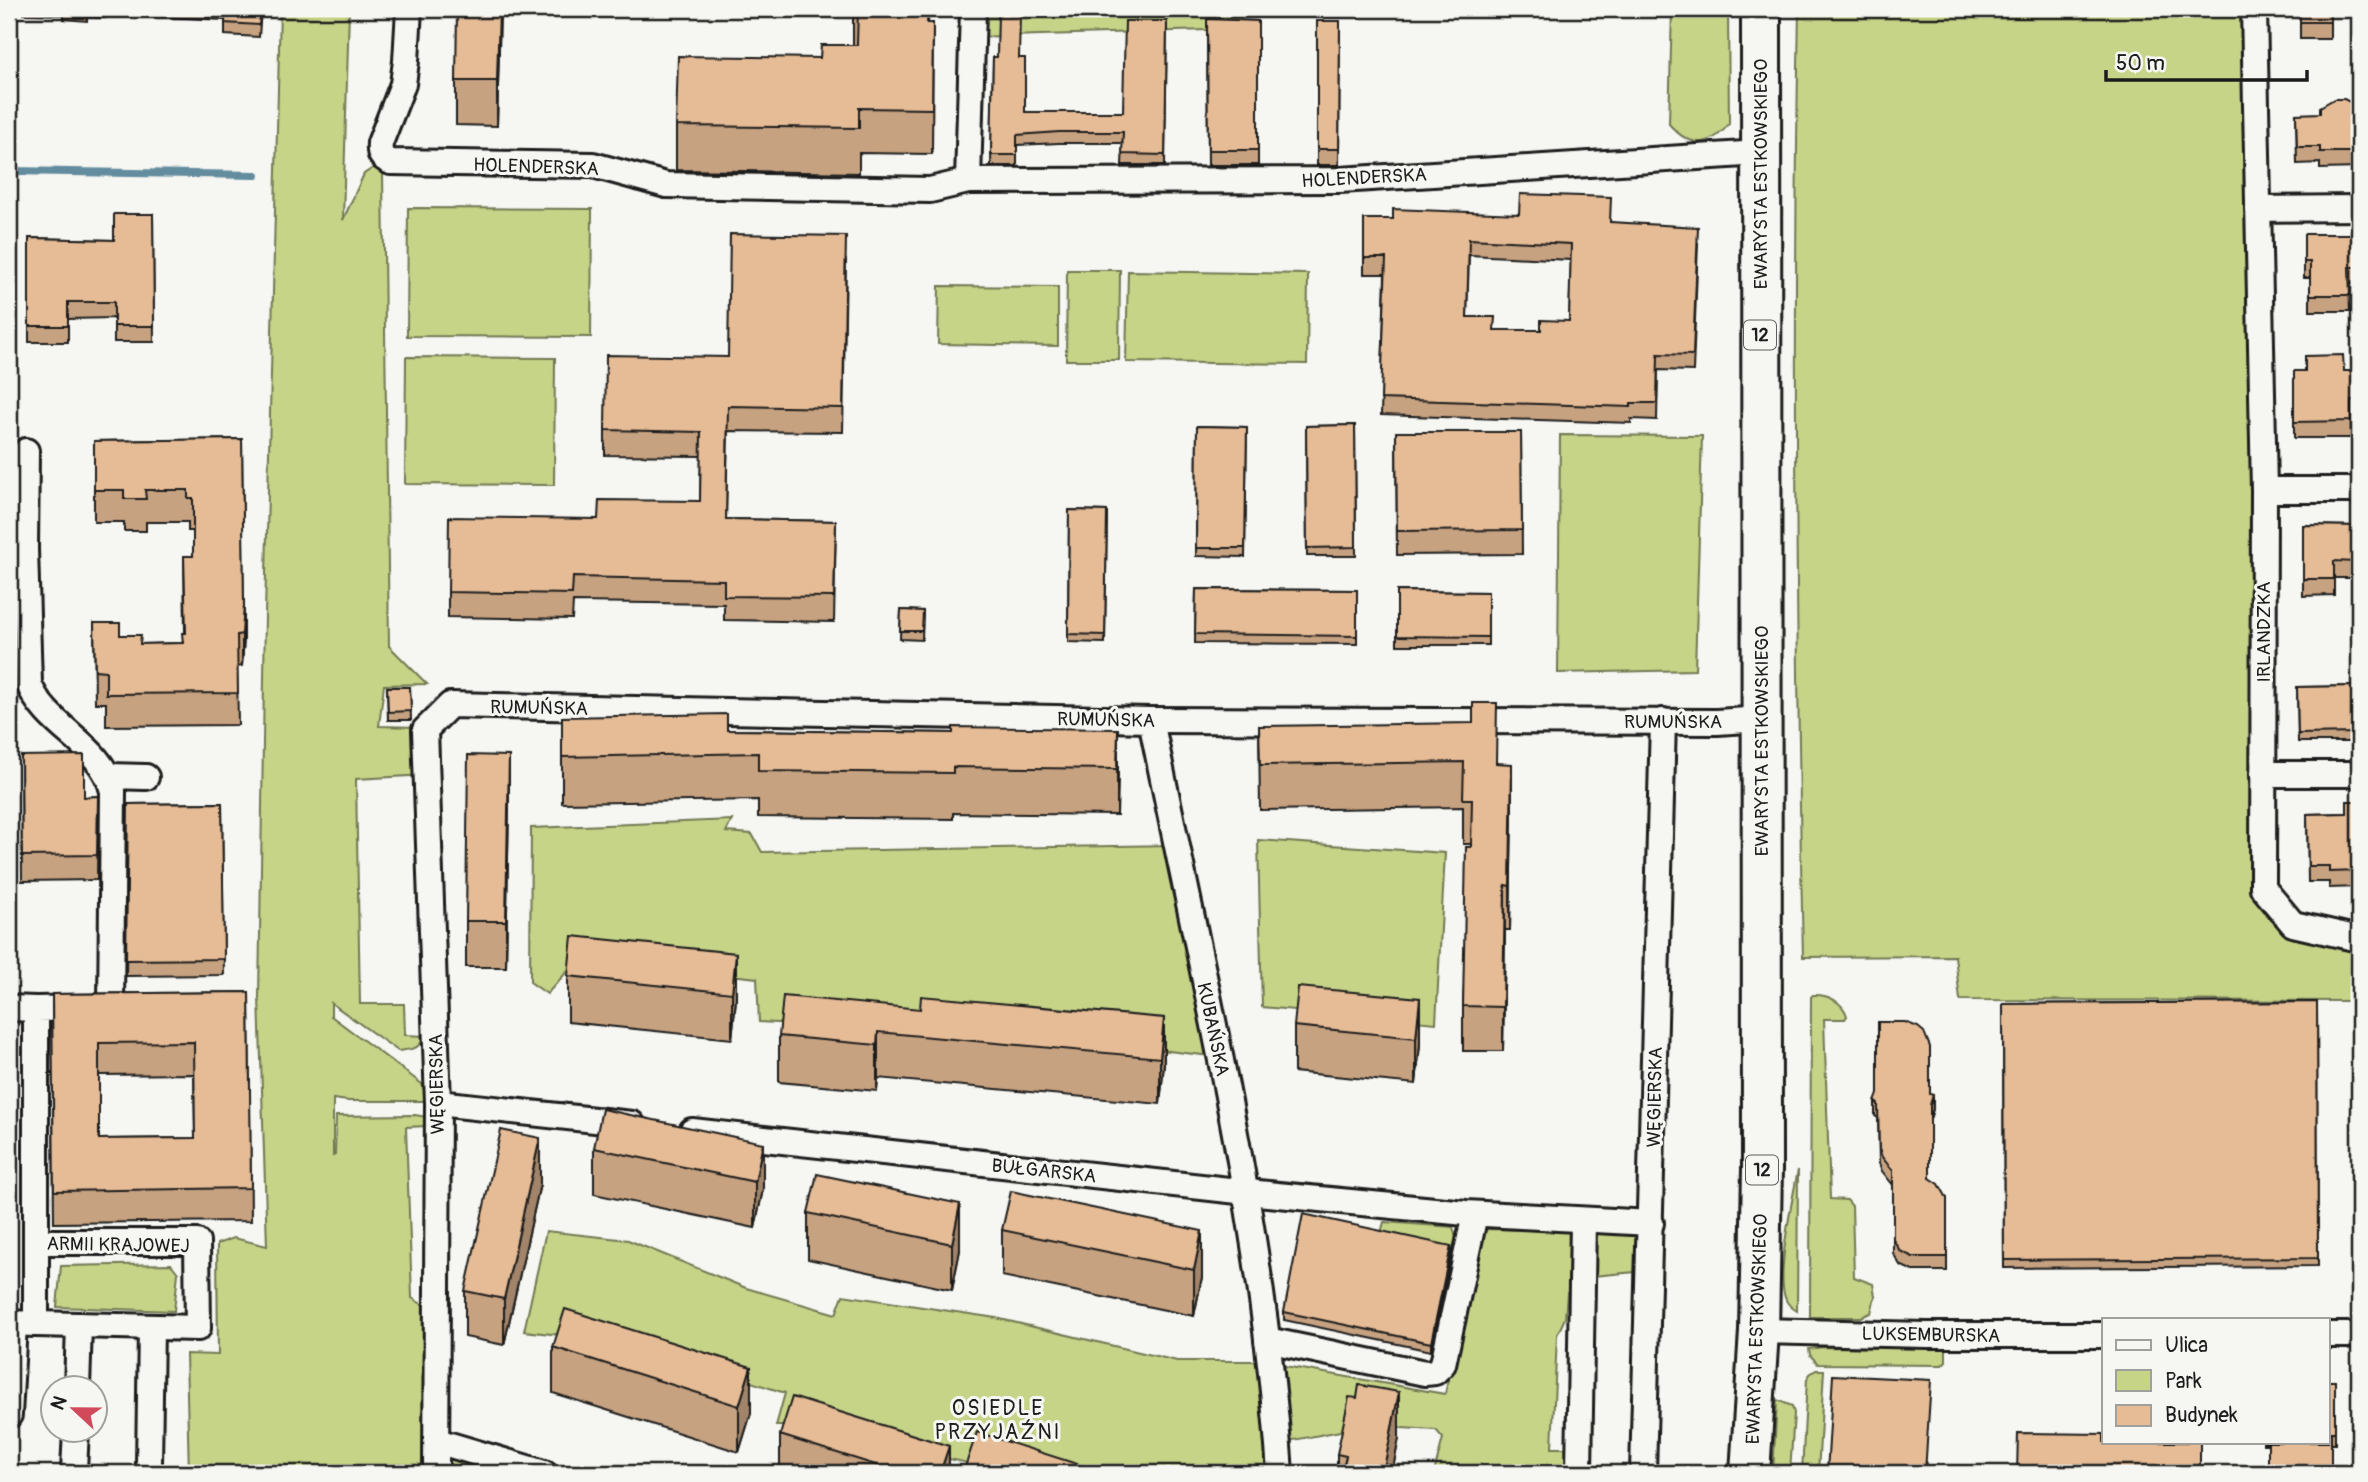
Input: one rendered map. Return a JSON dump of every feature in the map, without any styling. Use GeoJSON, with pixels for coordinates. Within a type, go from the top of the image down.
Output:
{"type":"FeatureCollection","features":[{"type":"Feature","properties":{"kind":"main road","name":"EWARYSTA ESTKOWSKIEGO"},"geometry":{"type":"LineString","coordinates":[[1751,1473],[1759,1331],[1762,1169],[1761,9]]}},
{"type":"Feature","properties":{"kind":"street","name":"HOLENDERSKA"},"geometry":{"type":"LineString","coordinates":[[409,9],[407,61],[403,84],[380,143],[379,152],[383,159],[391,162],[593,165],[666,185],[930,190],[968,181],[1340,180],[1760,153]]}},
{"type":"Feature","properties":{"kind":"street"},"geometry":{"type":"LineString","coordinates":[[968,181],[973,9]]}},
{"type":"Feature","properties":{"kind":"street","name":"IRLANDZKA"},"geometry":{"type":"LineString","coordinates":[[2254,9],[2264,490],[2263,888],[2292,924],[2359,939]]}},
{"type":"Feature","properties":{"kind":"street"},"geometry":{"type":"LineString","coordinates":[[2258,209],[2359,208]]}},
{"type":"Feature","properties":{"kind":"street"},"geometry":{"type":"LineString","coordinates":[[26,451],[17,549],[29,684],[40,706],[101,762],[109,776],[113,792],[111,1008]]}},
{"type":"Feature","properties":{"kind":"street"},"geometry":{"type":"LineString","coordinates":[[2264,490],[2359,490]]}},
{"type":"Feature","properties":{"kind":"street","name":"RUMUŃSKA"},"geometry":{"type":"LineString","coordinates":[[450,705],[1151,720],[1717,722],[1762,719]]}},
{"type":"Feature","properties":{"kind":"street","name":"WĘGIERSKA"},"geometry":{"type":"LineString","coordinates":[[436,1473],[438,1102],[425,730],[450,705]]}},
{"type":"Feature","properties":{"kind":"street","name":"KUBAŃSKA"},"geometry":{"type":"LineString","coordinates":[[1151,720],[1247,1192],[1276,1409],[1280,1473]]}},
{"type":"Feature","properties":{"kind":"street","name":"WĘGIERSKA"},"geometry":{"type":"LineString","coordinates":[[1643,1473],[1663,721]]}},
{"type":"Feature","properties":{"kind":"street"},"geometry":{"type":"LineString","coordinates":[[2263,775],[2359,774]]}},
{"type":"Feature","properties":{"kind":"street"},"geometry":{"type":"LineString","coordinates":[[109,776],[146,777]]}},
{"type":"Feature","properties":{"kind":"street"},"geometry":{"type":"LineString","coordinates":[[9,1008],[138,1008]]}},
{"type":"Feature","properties":{"kind":"street","name":"ARMII KRAJOWEJ"},"geometry":{"type":"LineString","coordinates":[[9,1415],[19,1324],[36,1242],[36,1009]]}},
{"type":"Feature","properties":{"kind":"street","name":"BUŁGARSKA"},"geometry":{"type":"LineString","coordinates":[[438,1102],[1247,1192],[1475,1214],[1651,1223]]}},
{"type":"Feature","properties":{"kind":"street"},"geometry":{"type":"LineString","coordinates":[[1267,1340],[1425,1373],[1435,1372],[1443,1364],[1475,1214]]}},
{"type":"Feature","properties":{"kind":"street"},"geometry":{"type":"LineString","coordinates":[[1579,1473],[1583,1220]]}},
{"type":"Feature","properties":{"kind":"street","name":"ARMII KRAJOWEJ"},"geometry":{"type":"LineString","coordinates":[[19,1324],[198,1328],[197,1242],[36,1242]]}},
{"type":"Feature","properties":{"kind":"street"},"geometry":{"type":"LineString","coordinates":[[77,1374],[79,1325]]}},
{"type":"Feature","properties":{"kind":"street"},"geometry":{"type":"LineString","coordinates":[[149,1464],[151,1327]]}},
{"type":"Feature","properties":{"kind":"street","name":"LUKSEMBURSKA"},"geometry":{"type":"LineString","coordinates":[[1759,1331],[2102,1335]]}},
{"type":"Feature","properties":{"kind":"street"},"geometry":{"type":"LineString","coordinates":[[2330,1335],[2359,1335]]}},
{"type":"Feature","properties":{"kind":"street"},"geometry":{"type":"LineString","coordinates":[[437,1441],[544,1473]]}},
{"type":"Feature","properties":{"kind":"street"},"geometry":{"type":"LineString","coordinates":[[74,1470],[75,1444]]}},
{"type":"Feature","properties":{"kind":"green space"},"geometry":{"type":"Polygon","coordinates":[[[280,9],[349,9],[343,220],[364,174],[376,166],[383,173],[389,646],[427,684],[384,685],[379,726],[417,727],[427,775],[356,779],[360,1004],[404,1004],[405,1035],[424,1036],[423,1041],[411,1049],[398,1051],[331,1003],[331,1016],[422,1084],[427,1101],[333,1099],[333,1156],[336,1116],[427,1117],[427,1126],[406,1127],[412,1298],[428,1308],[437,1441],[544,1473],[189,1473],[186,1354],[218,1355],[217,1244],[234,1238],[267,1246],[259,997],[265,615],[280,9]]]}},
{"type":"Feature","properties":{"kind":"green space"},"geometry":{"type":"Polygon","coordinates":[[[973,9],[1241,9],[1241,29],[972,37],[973,9]]]}},
{"type":"Feature","properties":{"kind":"green space"},"geometry":{"type":"Polygon","coordinates":[[[1672,9],[1728,9],[1729,124],[1707,141],[1691,141],[1669,124],[1672,9]]]}},
{"type":"Feature","properties":{"kind":"green space"},"geometry":{"type":"Polygon","coordinates":[[[1799,9],[2254,9],[2263,888],[2293,924],[2359,939],[2359,1016],[2353,1016],[2353,1001],[1960,1000],[1955,956],[1803,957],[1796,483],[1799,9]]]}},
{"type":"Feature","properties":{"kind":"green space"},"geometry":{"type":"Polygon","coordinates":[[[408,208],[592,209],[591,337],[407,336],[408,208]]]}},
{"type":"Feature","properties":{"kind":"green space"},"geometry":{"type":"Polygon","coordinates":[[[1067,270],[1120,270],[1119,360],[1066,360],[1067,270]]]}},
{"type":"Feature","properties":{"kind":"green space"},"geometry":{"type":"Polygon","coordinates":[[[1128,271],[1308,274],[1307,364],[1126,362],[1128,271]]]}},
{"type":"Feature","properties":{"kind":"green space"},"geometry":{"type":"Polygon","coordinates":[[[939,286],[1058,287],[1058,346],[938,344],[939,286]]]}},
{"type":"Feature","properties":{"kind":"green space"},"geometry":{"type":"Polygon","coordinates":[[[406,357],[555,358],[554,485],[405,484],[406,357]]]}},
{"type":"Feature","properties":{"kind":"green space"},"geometry":{"type":"Polygon","coordinates":[[[1560,435],[1702,436],[1695,670],[1558,673],[1560,435]]]}},
{"type":"Feature","properties":{"kind":"green space"},"geometry":{"type":"Polygon","coordinates":[[[732,820],[726,832],[752,834],[762,852],[1176,845],[1220,1057],[879,1017],[886,1029],[759,1022],[757,978],[579,958],[547,994],[530,982],[531,828],[732,820]]]}},
{"type":"Feature","properties":{"kind":"green space"},"geometry":{"type":"Polygon","coordinates":[[[1258,840],[1445,853],[1436,1023],[1262,1007],[1258,840]]]}},
{"type":"Feature","properties":{"kind":"green space"},"geometry":{"type":"Polygon","coordinates":[[[1813,995],[1834,1000],[1847,1016],[1845,1019],[1824,1019],[1830,1199],[1847,1200],[1852,1206],[1854,1277],[1873,1284],[1875,1296],[1871,1313],[1861,1317],[1810,1317],[1813,995]]]}},
{"type":"Feature","properties":{"kind":"green space"},"geometry":{"type":"Polygon","coordinates":[[[1798,1170],[1797,1311],[1786,1300],[1783,1274],[1786,1236],[1798,1170]]]}},
{"type":"Feature","properties":{"kind":"green space"},"geometry":{"type":"Polygon","coordinates":[[[1384,1222],[1453,1227],[1456,1238],[1454,1247],[1381,1233],[1384,1222]]]}},
{"type":"Feature","properties":{"kind":"green space"},"geometry":{"type":"Polygon","coordinates":[[[1482,1229],[1641,1232],[1635,1272],[1582,1277],[1581,1288],[1567,1293],[1565,1318],[1557,1335],[1552,1448],[1580,1448],[1579,1473],[1434,1473],[1443,1438],[1436,1430],[1366,1426],[1278,1443],[1280,1473],[1050,1473],[968,1463],[799,1426],[776,1426],[785,1393],[627,1342],[524,1331],[546,1231],[628,1240],[746,1288],[836,1314],[843,1295],[996,1318],[1177,1361],[1256,1361],[1445,1394],[1482,1229]]]}},
{"type":"Feature","properties":{"kind":"green space"},"geometry":{"type":"Polygon","coordinates":[[[171,1264],[178,1273],[174,1311],[57,1307],[61,1266],[171,1264]]]}},
{"type":"Feature","properties":{"kind":"green space"},"geometry":{"type":"Polygon","coordinates":[[[1946,1348],[1946,1361],[1942,1365],[1818,1364],[1810,1355],[1809,1349],[1946,1348]]]}},
{"type":"Feature","properties":{"kind":"green space"},"geometry":{"type":"Polygon","coordinates":[[[1816,1370],[1824,1370],[1818,1473],[1802,1473],[1807,1379],[1816,1370]]]}},
{"type":"Feature","properties":{"kind":"green space"},"geometry":{"type":"Polygon","coordinates":[[[1777,1400],[1792,1406],[1794,1413],[1790,1473],[1773,1473],[1777,1400]]]}},
{"type":"Feature","properties":{"kind":"building"},"geometry":{"type":"Polygon","coordinates":[[[226,9],[261,9],[259,25],[225,23],[226,9]]]}},
{"type":"Feature","properties":{"kind":"building"},"geometry":{"type":"Polygon","coordinates":[[[457,9],[499,9],[497,81],[456,81],[457,9]]]}},
{"type":"Feature","properties":{"kind":"building"},"geometry":{"type":"Polygon","coordinates":[[[858,9],[928,9],[927,23],[933,23],[932,109],[859,108],[859,128],[676,126],[678,56],[820,58],[821,45],[857,45],[858,9]]]}},
{"type":"Feature","properties":{"kind":"building"},"geometry":{"type":"Polygon","coordinates":[[[2300,9],[2330,9],[2330,22],[2300,22],[2300,9]]]}},
{"type":"Feature","properties":{"kind":"building"},"geometry":{"type":"Polygon","coordinates":[[[998,13],[1020,13],[1019,58],[1025,58],[1025,112],[1123,112],[1125,21],[1167,21],[1165,155],[1122,154],[1123,132],[1059,132],[1017,135],[1017,155],[991,155],[993,57],[997,57],[998,13]]]}},
{"type":"Feature","properties":{"kind":"building"},"geometry":{"type":"Polygon","coordinates":[[[1207,19],[1258,21],[1258,150],[1208,150],[1207,19]]]}},
{"type":"Feature","properties":{"kind":"building"},"geometry":{"type":"Polygon","coordinates":[[[1317,21],[1340,21],[1339,149],[1317,149],[1317,21]]]}},
{"type":"Feature","properties":{"kind":"building"},"geometry":{"type":"Polygon","coordinates":[[[2334,99],[2344,99],[2354,104],[2354,120],[2358,120],[2359,152],[2320,152],[2320,147],[2297,147],[2296,114],[2320,113],[2320,107],[2334,99]]]}},
{"type":"Feature","properties":{"kind":"building"},"geometry":{"type":"Polygon","coordinates":[[[1520,194],[1611,197],[1610,222],[1698,227],[1693,355],[1658,354],[1657,403],[1631,403],[1631,407],[1381,399],[1386,258],[1364,258],[1364,219],[1393,219],[1393,209],[1519,214],[1520,194]],[[1469,239],[1467,317],[1495,317],[1494,330],[1541,330],[1541,320],[1569,321],[1571,244],[1469,239]]]}},
{"type":"Feature","properties":{"kind":"building"},"geometry":{"type":"Polygon","coordinates":[[[114,214],[153,214],[154,326],[114,326],[114,302],[68,302],[68,326],[29,326],[29,238],[114,240],[114,214]]]}},
{"type":"Feature","properties":{"kind":"building"},"geometry":{"type":"Polygon","coordinates":[[[730,234],[846,236],[843,408],[728,406],[726,519],[836,521],[834,597],[724,596],[724,580],[573,577],[572,594],[448,592],[449,517],[598,519],[599,500],[700,501],[701,432],[605,430],[606,355],[728,357],[730,234]]]}},
{"type":"Feature","properties":{"kind":"building"},"geometry":{"type":"Polygon","coordinates":[[[2304,234],[2359,234],[2359,267],[2349,267],[2350,295],[2310,295],[2310,262],[2304,262],[2304,234]]]}},
{"type":"Feature","properties":{"kind":"building"},"geometry":{"type":"Polygon","coordinates":[[[2343,355],[2344,371],[2359,371],[2359,401],[2351,400],[2351,421],[2294,422],[2294,371],[2305,371],[2305,356],[2343,355]]]}},
{"type":"Feature","properties":{"kind":"building"},"geometry":{"type":"Polygon","coordinates":[[[1355,425],[1356,547],[1307,548],[1306,426],[1355,425]]]}},
{"type":"Feature","properties":{"kind":"building"},"geometry":{"type":"Polygon","coordinates":[[[1197,426],[1247,427],[1245,548],[1196,548],[1197,426]]]}},
{"type":"Feature","properties":{"kind":"building"},"geometry":{"type":"Polygon","coordinates":[[[1396,432],[1521,432],[1522,530],[1397,531],[1396,432]]]}},
{"type":"Feature","properties":{"kind":"building"},"geometry":{"type":"Polygon","coordinates":[[[242,439],[244,605],[242,634],[237,635],[238,693],[106,694],[106,671],[95,670],[94,623],[120,623],[120,635],[141,635],[140,644],[183,643],[182,633],[186,633],[184,556],[193,556],[193,498],[188,498],[188,490],[145,490],[146,499],[124,499],[124,490],[94,490],[94,441],[242,439]]]}},
{"type":"Feature","properties":{"kind":"building"},"geometry":{"type":"Polygon","coordinates":[[[1069,510],[1107,511],[1105,635],[1068,634],[1069,510]]]}},
{"type":"Feature","properties":{"kind":"building"},"geometry":{"type":"Polygon","coordinates":[[[2303,525],[2357,526],[2356,562],[2334,561],[2334,579],[2303,579],[2303,525]]]}},
{"type":"Feature","properties":{"kind":"building"},"geometry":{"type":"Polygon","coordinates":[[[1196,589],[1357,590],[1357,636],[1195,634],[1196,589]]]}},
{"type":"Feature","properties":{"kind":"building"},"geometry":{"type":"Polygon","coordinates":[[[1397,591],[1488,592],[1488,637],[1397,636],[1397,591]]]}},
{"type":"Feature","properties":{"kind":"building"},"geometry":{"type":"Polygon","coordinates":[[[901,610],[923,611],[922,631],[900,631],[901,610]]]}},
{"type":"Feature","properties":{"kind":"building"},"geometry":{"type":"Polygon","coordinates":[[[2359,686],[2359,733],[2298,734],[2297,687],[2359,686]]]}},
{"type":"Feature","properties":{"kind":"building"},"geometry":{"type":"Polygon","coordinates":[[[387,687],[410,687],[411,711],[388,712],[387,687]]]}},
{"type":"Feature","properties":{"kind":"building"},"geometry":{"type":"Polygon","coordinates":[[[1473,703],[1497,703],[1496,763],[1512,764],[1510,886],[1505,885],[1503,1007],[1463,1006],[1466,847],[1471,847],[1472,799],[1463,799],[1464,762],[1260,765],[1259,726],[1473,723],[1473,703]]]}},
{"type":"Feature","properties":{"kind":"building"},"geometry":{"type":"Polygon","coordinates":[[[727,714],[727,730],[953,733],[953,727],[1118,729],[1117,769],[953,767],[953,773],[758,771],[758,753],[562,757],[562,717],[727,714]]]}},
{"type":"Feature","properties":{"kind":"building"},"geometry":{"type":"Polygon","coordinates":[[[84,755],[84,797],[98,796],[97,855],[22,856],[21,756],[84,755]]]}},
{"type":"Feature","properties":{"kind":"building"},"geometry":{"type":"Polygon","coordinates":[[[468,755],[509,756],[506,921],[466,921],[468,755]]]}},
{"type":"Feature","properties":{"kind":"building"},"geometry":{"type":"Polygon","coordinates":[[[2347,801],[2359,801],[2359,871],[2329,872],[2329,866],[2308,866],[2307,814],[2347,813],[2347,801]]]}},
{"type":"Feature","properties":{"kind":"building"},"geometry":{"type":"Polygon","coordinates":[[[222,803],[224,959],[126,960],[128,804],[222,803]]]}},
{"type":"Feature","properties":{"kind":"building"},"geometry":{"type":"Polygon","coordinates":[[[572,936],[736,953],[732,993],[568,976],[572,936]]]}},
{"type":"Feature","properties":{"kind":"building"},"geometry":{"type":"Polygon","coordinates":[[[1298,987],[1420,998],[1416,1038],[1294,1026],[1298,987]]]}},
{"type":"Feature","properties":{"kind":"building"},"geometry":{"type":"Polygon","coordinates":[[[249,992],[251,1188],[54,1191],[52,994],[249,992]],[[194,1042],[99,1043],[99,1139],[195,1138],[194,1042]]]}},
{"type":"Feature","properties":{"kind":"building"},"geometry":{"type":"Polygon","coordinates":[[[783,996],[920,1009],[921,996],[1164,1018],[1160,1058],[878,1032],[877,1045],[779,1036],[783,996]]]}},
{"type":"Feature","properties":{"kind":"building"},"geometry":{"type":"Polygon","coordinates":[[[2317,1002],[2318,1258],[2004,1260],[2003,1004],[2317,1002]]]}},
{"type":"Feature","properties":{"kind":"building"},"geometry":{"type":"Polygon","coordinates":[[[1878,1022],[1905,1022],[1918,1027],[1924,1032],[1930,1047],[1930,1094],[1933,1095],[1930,1105],[1930,1178],[1939,1184],[1947,1198],[1947,1257],[1913,1257],[1900,1251],[1893,1239],[1893,1171],[1879,1149],[1878,1104],[1875,1102],[1878,1094],[1878,1022]]]}},
{"type":"Feature","properties":{"kind":"building"},"geometry":{"type":"Polygon","coordinates":[[[602,1109],[763,1143],[755,1182],[594,1148],[602,1109]]]}},
{"type":"Feature","properties":{"kind":"building"},"geometry":{"type":"Polygon","coordinates":[[[501,1130],[540,1138],[504,1299],[465,1291],[501,1130]]]}},
{"type":"Feature","properties":{"kind":"building"},"geometry":{"type":"Polygon","coordinates":[[[817,1174],[960,1204],[952,1244],[808,1213],[817,1174]]]}},
{"type":"Feature","properties":{"kind":"building"},"geometry":{"type":"Polygon","coordinates":[[[1011,1191],[1202,1231],[1194,1270],[1002,1230],[1011,1191]]]}},
{"type":"Feature","properties":{"kind":"building"},"geometry":{"type":"Polygon","coordinates":[[[1303,1214],[1451,1246],[1431,1343],[1284,1312],[1303,1214]]]}},
{"type":"Feature","properties":{"kind":"building"},"geometry":{"type":"Polygon","coordinates":[[[565,1309],[751,1367],[739,1406],[553,1347],[565,1309]]]}},
{"type":"Feature","properties":{"kind":"building"},"geometry":{"type":"Polygon","coordinates":[[[1833,1375],[1931,1380],[1925,1473],[1827,1473],[1833,1375]]]}},
{"type":"Feature","properties":{"kind":"building"},"geometry":{"type":"Polygon","coordinates":[[[2330,1381],[2335,1381],[2335,1432],[2331,1432],[2331,1473],[2268,1473],[2268,1444],[2330,1444],[2330,1381]]]}},
{"type":"Feature","properties":{"kind":"building"},"geometry":{"type":"Polygon","coordinates":[[[1359,1385],[1399,1392],[1383,1473],[1342,1473],[1346,1456],[1337,1454],[1349,1397],[1357,1398],[1359,1385]]]}},
{"type":"Feature","properties":{"kind":"building"},"geometry":{"type":"Polygon","coordinates":[[[792,1397],[949,1446],[940,1473],[901,1473],[780,1435],[792,1397]]]}},
{"type":"Feature","properties":{"kind":"building"},"geometry":{"type":"Polygon","coordinates":[[[977,1432],[1105,1473],[974,1473],[964,1470],[977,1432]]]}},
{"type":"Feature","properties":{"kind":"building"},"geometry":{"type":"Polygon","coordinates":[[[2018,1433],[2102,1434],[2102,1444],[2200,1444],[2200,1473],[2017,1473],[2018,1433]]]}},
{"type":"Feature","properties":{"kind":"building"},"geometry":{"type":"Polygon","coordinates":[[[397,1470],[397,1473],[374,1473],[374,1471],[397,1470]]]}},
{"type":"Feature","properties":{"kind":"waterway"},"geometry":{"type":"LineString","coordinates":[[9,171],[256,175]]}},
{"type":"Feature","properties":{"kind":"district","name":"OSIEDLE PRZYJAŹNI"},"geometry":{"type":"Point","coordinates":[998,1420]}}]}
